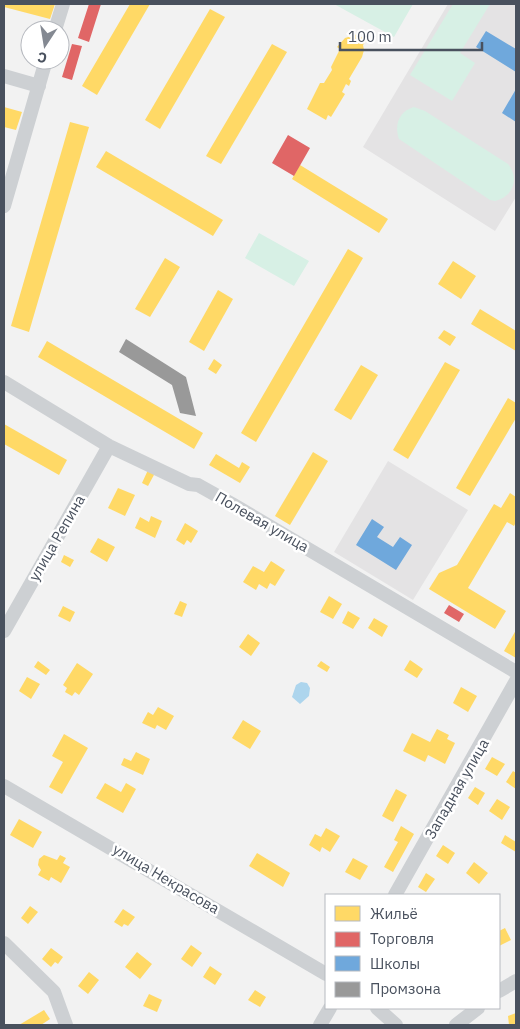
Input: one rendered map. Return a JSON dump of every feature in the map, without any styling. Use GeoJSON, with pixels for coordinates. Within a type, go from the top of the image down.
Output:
{"type":"FeatureCollection","features":[{"type":"Feature","properties":{"kind":"street"},"geometry":{"type":"LineString","coordinates":[[58,20],[63,4]]}},
{"type":"Feature","properties":{"kind":"street"},"geometry":{"type":"LineString","coordinates":[[4,206],[43,70]]}},
{"type":"Feature","properties":{"kind":"street"},"geometry":{"type":"LineString","coordinates":[[4,76],[39,86]]}},
{"type":"Feature","properties":{"kind":"street","name":"Полевая улица"},"geometry":{"type":"LineString","coordinates":[[4,382],[110,446],[215,495],[516,672]]}},
{"type":"Feature","properties":{"kind":"street","name":"улица Репина"},"geometry":{"type":"LineString","coordinates":[[4,631],[110,446]]}},
{"type":"Feature","properties":{"kind":"street","name":"Западная улица"},"geometry":{"type":"LineString","coordinates":[[397,894],[516,682]]}},
{"type":"Feature","properties":{"kind":"street","name":"улица Некрасова"},"geometry":{"type":"LineString","coordinates":[[4,786],[325,973]]}},
{"type":"Feature","properties":{"kind":"street"},"geometry":{"type":"LineString","coordinates":[[7,945],[54,992],[66,1025]]}},
{"type":"Feature","properties":{"kind":"street"},"geometry":{"type":"LineString","coordinates":[[500,990],[516,981]]}},
{"type":"Feature","properties":{"kind":"street"},"geometry":{"type":"LineString","coordinates":[[320,1025],[329,1009]]}},
{"type":"Feature","properties":{"kind":"street"},"geometry":{"type":"LineString","coordinates":[[378,1009],[396,1025]]}},
{"type":"Feature","properties":{"kind":"street"},"geometry":{"type":"LineString","coordinates":[[456,1025],[477,1009]]}},
{"type":"Feature","properties":{"kind":"shaded area"},"geometry":{"type":"Polygon","coordinates":[[[448,4],[516,4],[516,197],[495,231],[363,147],[448,4]]]}},
{"type":"Feature","properties":{"kind":"shaded area"},"geometry":{"type":"Polygon","coordinates":[[[388,461],[468,510],[413,600],[334,552],[388,461]]]}},
{"type":"Feature","properties":{"kind":"green space"},"geometry":{"type":"Polygon","coordinates":[[[334,4],[413,4],[394,37],[334,4]]]}},
{"type":"Feature","properties":{"kind":"green space"},"geometry":{"type":"Polygon","coordinates":[[[453,4],[490,4],[460,53],[475,63],[452,101],[410,75],[453,4]]]}},
{"type":"Feature","properties":{"kind":"green space"},"geometry":{"type":"Polygon","coordinates":[[[414,107],[425,111],[508,164],[512,169],[514,181],[506,196],[495,201],[490,200],[399,139],[397,129],[399,119],[401,115],[414,107]]]}},
{"type":"Feature","properties":{"kind":"green space"},"geometry":{"type":"Polygon","coordinates":[[[259,233],[309,261],[294,286],[245,258],[259,233]]]}},
{"type":"Feature","properties":{"kind":"water"},"geometry":{"type":"Polygon","coordinates":[[[301,682],[307,683],[310,688],[309,696],[300,704],[292,697],[296,685],[301,682]]]}},
{"type":"Feature","properties":{"kind":"building: Жильё"},"geometry":{"type":"Polygon","coordinates":[[[4,4],[55,4],[50,19],[4,7],[4,4]]]}},
{"type":"Feature","properties":{"kind":"building: Жильё"},"geometry":{"type":"Polygon","coordinates":[[[130,4],[150,4],[97,95],[82,86],[130,4]]]}},
{"type":"Feature","properties":{"kind":"building: Жильё"},"geometry":{"type":"Polygon","coordinates":[[[210,9],[225,17],[160,129],[145,120],[210,9]]]}},
{"type":"Feature","properties":{"kind":"building: Жильё"},"geometry":{"type":"Polygon","coordinates":[[[358,34],[366,41],[363,45],[362,57],[349,79],[351,81],[349,86],[346,84],[342,92],[345,94],[331,117],[328,115],[326,120],[307,109],[320,83],[324,83],[332,70],[331,67],[340,49],[337,47],[345,38],[358,34]]]}},
{"type":"Feature","properties":{"kind":"building: Жильё"},"geometry":{"type":"Polygon","coordinates":[[[272,44],[287,52],[221,164],[206,156],[272,44]]]}},
{"type":"Feature","properties":{"kind":"building: Жильё"},"geometry":{"type":"Polygon","coordinates":[[[4,107],[22,112],[16,130],[4,127],[4,107]]]}},
{"type":"Feature","properties":{"kind":"building: Жильё"},"geometry":{"type":"Polygon","coordinates":[[[70,122],[89,127],[29,332],[11,326],[70,122]]]}},
{"type":"Feature","properties":{"kind":"building: Жильё"},"geometry":{"type":"Polygon","coordinates":[[[106,151],[223,220],[213,236],[96,167],[106,151]]]}},
{"type":"Feature","properties":{"kind":"building: Жильё"},"geometry":{"type":"Polygon","coordinates":[[[300,165],[388,219],[379,233],[292,179],[300,165]]]}},
{"type":"Feature","properties":{"kind":"building: Жильё"},"geometry":{"type":"Polygon","coordinates":[[[348,249],[363,258],[256,442],[241,433],[348,249]]]}},
{"type":"Feature","properties":{"kind":"building: Жильё"},"geometry":{"type":"Polygon","coordinates":[[[165,258],[180,267],[150,317],[135,309],[165,258]]]}},
{"type":"Feature","properties":{"kind":"building: Жильё"},"geometry":{"type":"Polygon","coordinates":[[[453,261],[476,276],[461,299],[438,284],[453,261]]]}},
{"type":"Feature","properties":{"kind":"building: Жильё"},"geometry":{"type":"Polygon","coordinates":[[[218,290],[233,299],[204,351],[189,342],[218,290]]]}},
{"type":"Feature","properties":{"kind":"building: Жильё"},"geometry":{"type":"Polygon","coordinates":[[[480,309],[516,331],[516,351],[471,324],[480,309]]]}},
{"type":"Feature","properties":{"kind":"building: Жильё"},"geometry":{"type":"Polygon","coordinates":[[[444,330],[456,337],[450,346],[438,338],[444,330]]]}},
{"type":"Feature","properties":{"kind":"building: Жильё"},"geometry":{"type":"Polygon","coordinates":[[[47,341],[203,433],[194,449],[38,357],[47,341]]]}},
{"type":"Feature","properties":{"kind":"building: Жильё"},"geometry":{"type":"Polygon","coordinates":[[[214,359],[222,365],[216,374],[208,369],[214,359]]]}},
{"type":"Feature","properties":{"kind":"building: Жильё"},"geometry":{"type":"Polygon","coordinates":[[[445,362],[460,370],[408,459],[393,450],[445,362]]]}},
{"type":"Feature","properties":{"kind":"building: Жильё"},"geometry":{"type":"Polygon","coordinates":[[[361,365],[378,375],[351,420],[334,410],[361,365]]]}},
{"type":"Feature","properties":{"kind":"building: Жильё"},"geometry":{"type":"Polygon","coordinates":[[[508,398],[516,403],[516,418],[470,496],[456,488],[508,398]]]}},
{"type":"Feature","properties":{"kind":"building: Жильё"},"geometry":{"type":"Polygon","coordinates":[[[4,424],[67,460],[59,475],[4,444],[4,424]]]}},
{"type":"Feature","properties":{"kind":"building: Жильё"},"geometry":{"type":"Polygon","coordinates":[[[313,452],[328,461],[290,525],[275,516],[313,452]]]}},
{"type":"Feature","properties":{"kind":"building: Жильё"},"geometry":{"type":"Polygon","coordinates":[[[216,454],[239,468],[242,462],[250,467],[240,483],[209,465],[216,454]]]}},
{"type":"Feature","properties":{"kind":"building: Жильё"},"geometry":{"type":"Polygon","coordinates":[[[148,470],[155,473],[148,486],[142,483],[148,470]]]}},
{"type":"Feature","properties":{"kind":"building: Жильё"},"geometry":{"type":"Polygon","coordinates":[[[118,488],[135,495],[125,516],[108,508],[118,488]]]}},
{"type":"Feature","properties":{"kind":"building: Жильё"},"geometry":{"type":"Polygon","coordinates":[[[510,493],[516,497],[516,522],[514,526],[507,522],[468,588],[506,611],[495,629],[429,589],[439,573],[457,565],[494,504],[501,508],[510,493]]]}},
{"type":"Feature","properties":{"kind":"building: Жильё"},"geometry":{"type":"Polygon","coordinates":[[[151,516],[162,521],[155,538],[135,528],[140,517],[149,522],[151,516]]]}},
{"type":"Feature","properties":{"kind":"building: Жильё"},"geometry":{"type":"Polygon","coordinates":[[[185,523],[198,531],[191,543],[187,540],[184,545],[176,540],[185,523]]]}},
{"type":"Feature","properties":{"kind":"building: Жильё"},"geometry":{"type":"Polygon","coordinates":[[[98,538],[115,547],[107,562],[90,552],[98,538]]]}},
{"type":"Feature","properties":{"kind":"building: Жильё"},"geometry":{"type":"Polygon","coordinates":[[[64,555],[74,560],[70,567],[61,562],[64,555]]]}},
{"type":"Feature","properties":{"kind":"building: Жильё"},"geometry":{"type":"Polygon","coordinates":[[[271,561],[285,570],[275,586],[270,583],[267,589],[259,584],[256,590],[243,582],[253,566],[264,572],[271,561]]]}},
{"type":"Feature","properties":{"kind":"building: Жильё"},"geometry":{"type":"Polygon","coordinates":[[[329,596],[342,604],[333,619],[320,612],[329,596]]]}},
{"type":"Feature","properties":{"kind":"building: Жильё"},"geometry":{"type":"Polygon","coordinates":[[[180,601],[187,604],[182,617],[174,614],[180,601]]]}},
{"type":"Feature","properties":{"kind":"building: Жильё"},"geometry":{"type":"Polygon","coordinates":[[[63,606],[75,612],[70,622],[58,616],[63,606]]]}},
{"type":"Feature","properties":{"kind":"building: Жильё"},"geometry":{"type":"Polygon","coordinates":[[[348,611],[360,618],[353,629],[342,623],[348,611]]]}},
{"type":"Feature","properties":{"kind":"building: Жильё"},"geometry":{"type":"Polygon","coordinates":[[[374,618],[388,626],[382,637],[368,628],[374,618]]]}},
{"type":"Feature","properties":{"kind":"building: Жильё"},"geometry":{"type":"Polygon","coordinates":[[[516,630],[516,658],[504,651],[516,630]]]}},
{"type":"Feature","properties":{"kind":"building: Жильё"},"geometry":{"type":"Polygon","coordinates":[[[248,634],[260,643],[251,656],[239,647],[248,634]]]}},
{"type":"Feature","properties":{"kind":"building: Жильё"},"geometry":{"type":"Polygon","coordinates":[[[410,660],[423,669],[417,678],[404,670],[410,660]]]}},
{"type":"Feature","properties":{"kind":"building: Жильё"},"geometry":{"type":"Polygon","coordinates":[[[38,661],[50,670],[46,675],[34,667],[38,661]]]}},
{"type":"Feature","properties":{"kind":"building: Жильё"},"geometry":{"type":"Polygon","coordinates":[[[321,661],[330,667],[327,672],[317,666],[321,661]]]}},
{"type":"Feature","properties":{"kind":"building: Жильё"},"geometry":{"type":"Polygon","coordinates":[[[77,663],[93,674],[79,695],[75,692],[72,696],[65,692],[67,688],[63,685],[77,663]]]}},
{"type":"Feature","properties":{"kind":"building: Жильё"},"geometry":{"type":"Polygon","coordinates":[[[27,677],[40,684],[31,699],[19,691],[27,677]]]}},
{"type":"Feature","properties":{"kind":"building: Жильё"},"geometry":{"type":"Polygon","coordinates":[[[461,687],[477,696],[468,712],[453,703],[461,687]]]}},
{"type":"Feature","properties":{"kind":"building: Жильё"},"geometry":{"type":"Polygon","coordinates":[[[158,707],[174,716],[166,730],[157,725],[155,729],[142,723],[148,712],[153,715],[158,707]]]}},
{"type":"Feature","properties":{"kind":"building: Жильё"},"geometry":{"type":"Polygon","coordinates":[[[243,720],[261,731],[250,749],[232,738],[243,720]]]}},
{"type":"Feature","properties":{"kind":"building: Жильё"},"geometry":{"type":"Polygon","coordinates":[[[437,729],[449,735],[447,739],[455,743],[445,764],[428,755],[425,762],[403,751],[412,733],[430,742],[437,729]]]}},
{"type":"Feature","properties":{"kind":"building: Жильё"},"geometry":{"type":"Polygon","coordinates":[[[64,734],[88,748],[62,794],[49,787],[63,762],[52,756],[64,734]]]}},
{"type":"Feature","properties":{"kind":"building: Жильё"},"geometry":{"type":"Polygon","coordinates":[[[136,752],[150,759],[143,775],[121,765],[124,758],[131,761],[136,752]]]}},
{"type":"Feature","properties":{"kind":"building: Жильё"},"geometry":{"type":"Polygon","coordinates":[[[492,757],[505,764],[497,776],[485,769],[492,757]]]}},
{"type":"Feature","properties":{"kind":"building: Жильё"},"geometry":{"type":"Polygon","coordinates":[[[513,771],[516,773],[516,789],[506,782],[513,771]]]}},
{"type":"Feature","properties":{"kind":"building: Жильё"},"geometry":{"type":"Polygon","coordinates":[[[105,783],[121,792],[126,783],[136,789],[123,813],[96,798],[105,783]]]}},
{"type":"Feature","properties":{"kind":"building: Жильё"},"geometry":{"type":"Polygon","coordinates":[[[475,787],[485,793],[478,805],[468,798],[475,787]]]}},
{"type":"Feature","properties":{"kind":"building: Жильё"},"geometry":{"type":"Polygon","coordinates":[[[396,789],[407,795],[393,822],[382,816],[396,789]]]}},
{"type":"Feature","properties":{"kind":"building: Жильё"},"geometry":{"type":"Polygon","coordinates":[[[497,799],[510,807],[502,820],[489,811],[497,799]]]}},
{"type":"Feature","properties":{"kind":"building: Жильё"},"geometry":{"type":"Polygon","coordinates":[[[19,819],[42,832],[33,848],[10,835],[19,819]]]}},
{"type":"Feature","properties":{"kind":"building: Жильё"},"geometry":{"type":"Polygon","coordinates":[[[401,826],[414,834],[393,872],[384,867],[398,842],[394,840],[401,826]]]}},
{"type":"Feature","properties":{"kind":"building: Жильё"},"geometry":{"type":"Polygon","coordinates":[[[326,828],[340,836],[330,852],[322,847],[320,852],[309,845],[315,834],[321,837],[326,828]]]}},
{"type":"Feature","properties":{"kind":"building: Жильё"},"geometry":{"type":"Polygon","coordinates":[[[505,835],[516,842],[516,852],[501,843],[505,835]]]}},
{"type":"Feature","properties":{"kind":"building: Жильё"},"geometry":{"type":"Polygon","coordinates":[[[443,845],[455,853],[448,864],[436,856],[443,845]]]}},
{"type":"Feature","properties":{"kind":"building: Жильё"},"geometry":{"type":"Polygon","coordinates":[[[257,853],[290,873],[283,887],[249,866],[257,853]]]}},
{"type":"Feature","properties":{"kind":"building: Жильё"},"geometry":{"type":"Polygon","coordinates":[[[44,855],[57,860],[60,855],[66,858],[63,863],[70,867],[61,883],[51,877],[49,881],[38,875],[41,870],[38,865],[39,859],[44,855]]]}},
{"type":"Feature","properties":{"kind":"building: Жильё"},"geometry":{"type":"Polygon","coordinates":[[[353,858],[368,866],[360,880],[345,872],[353,858]]]}},
{"type":"Feature","properties":{"kind":"building: Жильё"},"geometry":{"type":"Polygon","coordinates":[[[474,862],[488,873],[479,884],[466,873],[474,862]]]}},
{"type":"Feature","properties":{"kind":"building: Жильё"},"geometry":{"type":"Polygon","coordinates":[[[426,873],[435,879],[426,892],[418,887],[426,873]]]}},
{"type":"Feature","properties":{"kind":"building: Жильё"},"geometry":{"type":"Polygon","coordinates":[[[30,906],[38,912],[28,924],[21,918],[30,906]]]}},
{"type":"Feature","properties":{"kind":"building: Жильё"},"geometry":{"type":"Polygon","coordinates":[[[123,909],[135,917],[128,926],[124,924],[122,927],[114,922],[123,909]]]}},
{"type":"Feature","properties":{"kind":"building: Жильё"},"geometry":{"type":"Polygon","coordinates":[[[505,928],[511,940],[500,946],[500,930],[505,928]]]}},
{"type":"Feature","properties":{"kind":"building: Жильё"},"geometry":{"type":"Polygon","coordinates":[[[191,945],[202,953],[192,967],[181,959],[191,945]]]}},
{"type":"Feature","properties":{"kind":"building: Жильё"},"geometry":{"type":"Polygon","coordinates":[[[51,948],[63,957],[58,964],[55,962],[51,967],[42,959],[51,948]]]}},
{"type":"Feature","properties":{"kind":"building: Жильё"},"geometry":{"type":"Polygon","coordinates":[[[137,952],[152,964],[140,979],[125,967],[137,952]]]}},
{"type":"Feature","properties":{"kind":"building: Жильё"},"geometry":{"type":"Polygon","coordinates":[[[210,966],[222,974],[215,985],[203,977],[210,966]]]}},
{"type":"Feature","properties":{"kind":"building: Жильё"},"geometry":{"type":"Polygon","coordinates":[[[89,972],[99,980],[88,994],[78,986],[89,972]]]}},
{"type":"Feature","properties":{"kind":"building: Жильё"},"geometry":{"type":"Polygon","coordinates":[[[255,990],[266,997],[260,1007],[248,1000],[255,990]]]}},
{"type":"Feature","properties":{"kind":"building: Жильё"},"geometry":{"type":"Polygon","coordinates":[[[149,994],[162,1000],[157,1012],[143,1006],[149,994]]]}},
{"type":"Feature","properties":{"kind":"building: Жильё"},"geometry":{"type":"Polygon","coordinates":[[[44,1010],[50,1019],[41,1025],[19,1025],[44,1010]]]}},
{"type":"Feature","properties":{"kind":"building: Жильё"},"geometry":{"type":"Polygon","coordinates":[[[516,1013],[516,1025],[509,1025],[508,1016],[516,1013]]]}},
{"type":"Feature","properties":{"kind":"building: Торговля"},"geometry":{"type":"Polygon","coordinates":[[[89,4],[101,4],[89,42],[78,38],[89,4]]]}},
{"type":"Feature","properties":{"kind":"building: Торговля"},"geometry":{"type":"Polygon","coordinates":[[[72,44],[82,46],[72,80],[62,77],[64,70],[70,70],[72,44]]]}},
{"type":"Feature","properties":{"kind":"building: Торговля"},"geometry":{"type":"Polygon","coordinates":[[[288,135],[310,148],[294,176],[272,163],[288,135]]]}},
{"type":"Feature","properties":{"kind":"building: Торговля"},"geometry":{"type":"Polygon","coordinates":[[[449,605],[464,614],[459,622],[444,613],[449,605]]]}},
{"type":"Feature","properties":{"kind":"building: Школы"},"geometry":{"type":"Polygon","coordinates":[[[486,31],[516,49],[516,72],[476,47],[486,31]]]}},
{"type":"Feature","properties":{"kind":"building: Школы"},"geometry":{"type":"Polygon","coordinates":[[[516,89],[516,122],[502,113],[516,89]]]}},
{"type":"Feature","properties":{"kind":"building: Школы"},"geometry":{"type":"Polygon","coordinates":[[[372,519],[384,527],[377,537],[393,547],[400,537],[412,545],[396,570],[356,545],[372,519]]]}},
{"type":"Feature","properties":{"kind":"building: Промзона"},"geometry":{"type":"Polygon","coordinates":[[[126,339],[186,377],[196,416],[180,413],[172,385],[119,352],[126,339]]]}}]}
